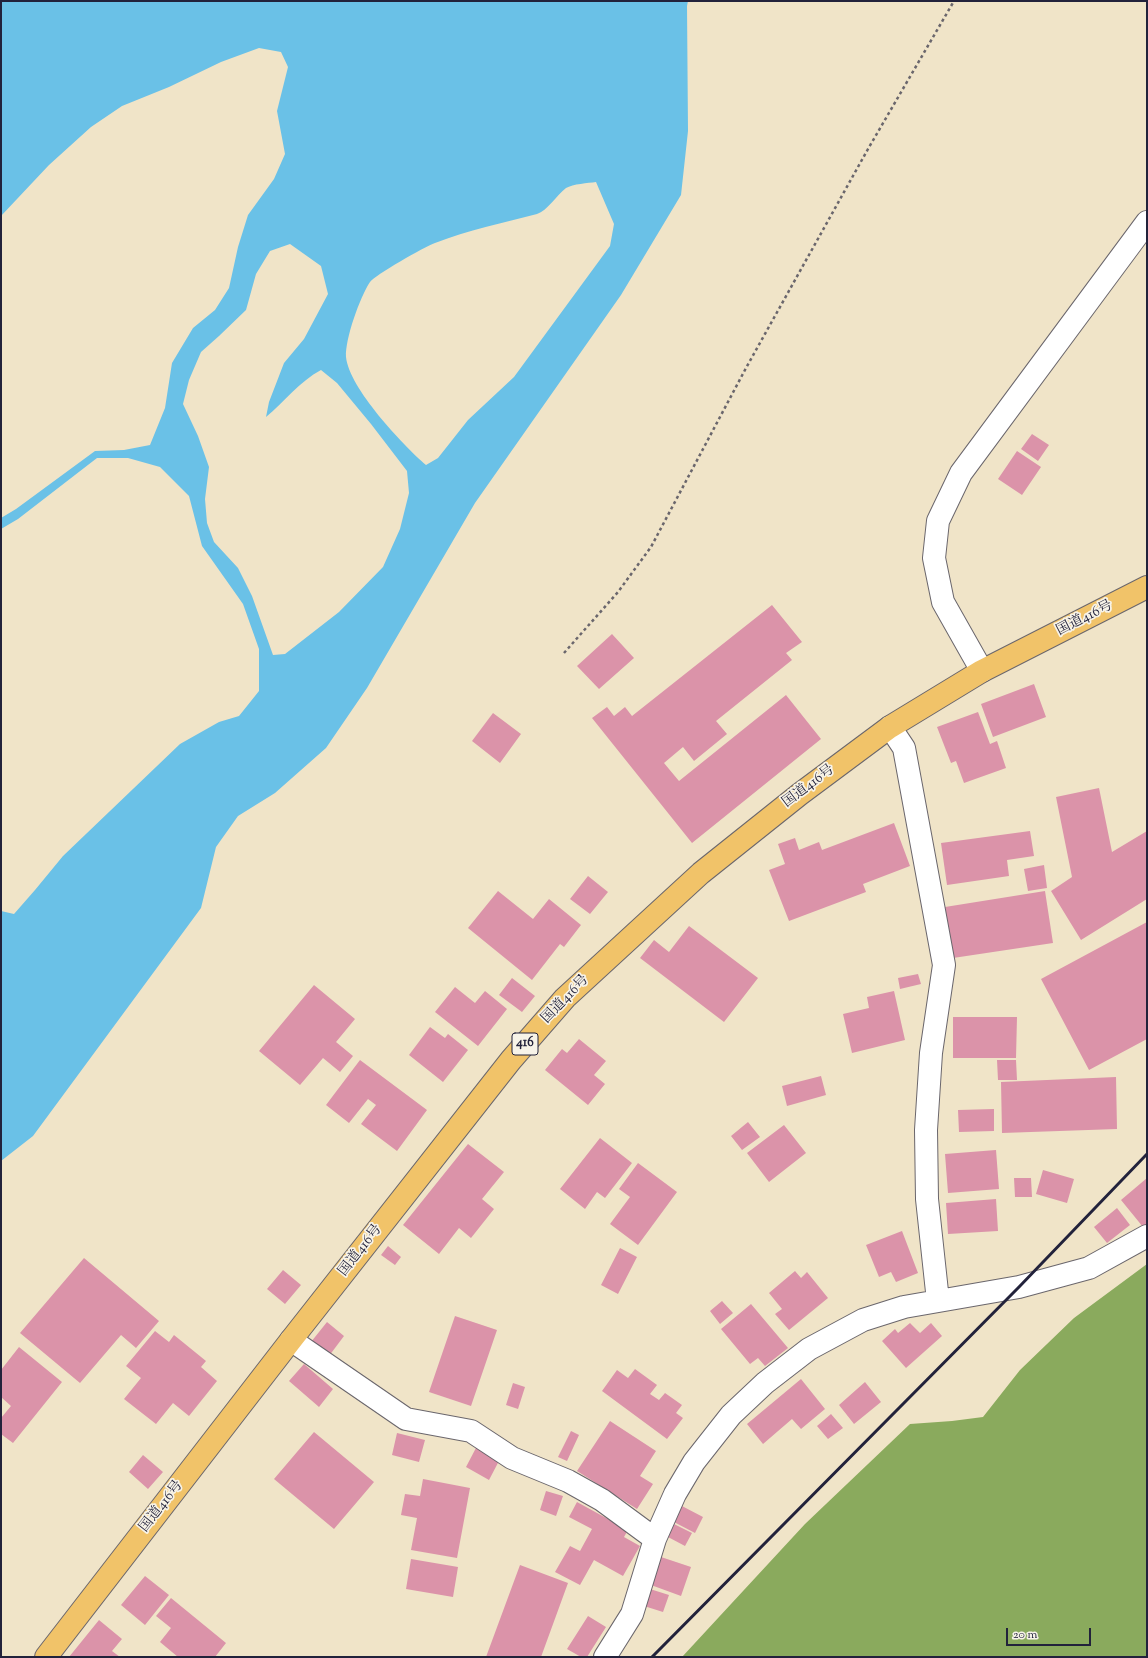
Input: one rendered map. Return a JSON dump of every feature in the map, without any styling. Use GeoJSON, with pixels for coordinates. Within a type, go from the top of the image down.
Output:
{"type":"FeatureCollection","features":[{"type":"Feature","properties":{"kind":"highway","name":"国道416号"},"geometry":{"type":"LineString","coordinates":[[46,1657],[291,1340],[511,1060],[565,998],[701,873],[800,794],[890,727],[982,671],[1147,587]]}},
{"type":"Feature","properties":{"kind":"street"},"geometry":{"type":"LineString","coordinates":[[982,671],[943,602],[934,558],[938,521],[962,473],[1147,222]]}},
{"type":"Feature","properties":{"kind":"street"},"geometry":{"type":"LineString","coordinates":[[890,727],[904,748],[944,965],[932,1053],[926,1130],[927,1199],[938,1302]]}},
{"type":"Feature","properties":{"kind":"street"},"geometry":{"type":"LineString","coordinates":[[605,1657],[632,1614],[656,1538],[675,1494],[694,1462],[731,1415],[765,1383],[809,1349],[863,1320],[904,1307],[1019,1287],[1089,1268],[1147,1236]]}},
{"type":"Feature","properties":{"kind":"street"},"geometry":{"type":"LineString","coordinates":[[291,1340],[406,1419],[471,1431],[512,1458],[568,1481],[602,1500],[656,1538]]}},
{"type":"Feature","properties":{"kind":"path"},"geometry":{"type":"LineString","coordinates":[[564,653],[618,592],[651,547],[746,368],[864,156],[954,1]]}},
{"type":"Feature","properties":{"kind":"green space"},"geometry":{"type":"Polygon","coordinates":[[[1147,1264],[1147,1657],[682,1657],[805,1524],[910,1424],[983,1417],[1020,1370],[1074,1318],[1147,1264]]]}},
{"type":"Feature","properties":{"kind":"water"},"geometry":{"type":"Polygon","coordinates":[[[1,1],[688,1],[688,131],[681,195],[621,295],[475,503],[367,688],[326,748],[275,793],[238,816],[216,847],[201,908],[33,1136],[1,1161],[1,911],[14,914],[63,856],[180,744],[219,722],[239,716],[259,691],[259,649],[243,604],[202,546],[189,496],[160,467],[128,458],[97,458],[18,519],[1,529],[1,518],[16,509],[95,451],[124,450],[150,445],[165,408],[172,363],[193,328],[215,310],[229,288],[238,247],[248,215],[274,179],[285,154],[277,111],[288,67],[281,52],[259,48],[221,62],[169,87],[122,106],[91,127],[49,165],[1,216],[1,1]],[[596,182],[566,188],[544,210],[537,214],[447,238],[411,255],[370,282],[358,308],[348,340],[346,357],[349,370],[378,415],[404,444],[426,465],[438,458],[468,420],[514,377],[610,246],[614,224],[596,182]],[[290,244],[270,251],[256,274],[246,310],[201,352],[189,380],[183,404],[198,436],[209,467],[205,499],[207,523],[214,542],[238,568],[252,596],[273,655],[285,654],[339,612],[383,567],[400,529],[409,493],[407,471],[337,383],[321,370],[306,380],[266,417],[269,402],[284,363],[304,339],[328,294],[321,266],[290,244]]]}},
{"type":"Feature","properties":{"kind":"building"},"geometry":{"type":"Polygon","coordinates":[[[1032,434],[1049,445],[1038,461],[1021,449],[1032,434]]]}},
{"type":"Feature","properties":{"kind":"building"},"geometry":{"type":"Polygon","coordinates":[[[1017,451],[1041,467],[1022,495],[998,479],[1017,451]]]}},
{"type":"Feature","properties":{"kind":"building"},"geometry":{"type":"Polygon","coordinates":[[[772,605],[802,642],[786,653],[792,660],[716,721],[727,734],[694,761],[683,747],[664,763],[679,781],[786,695],[821,739],[692,843],[592,718],[607,707],[614,716],[625,707],[632,716],[772,605]]]}},
{"type":"Feature","properties":{"kind":"building"},"geometry":{"type":"Polygon","coordinates":[[[612,634],[634,658],[599,689],[577,666],[612,634]]]}},
{"type":"Feature","properties":{"kind":"building"},"geometry":{"type":"Polygon","coordinates":[[[1034,684],[1046,717],[993,737],[981,704],[1034,684]]]}},
{"type":"Feature","properties":{"kind":"building"},"geometry":{"type":"Polygon","coordinates":[[[978,712],[990,744],[997,741],[1006,768],[964,783],[956,761],[951,763],[937,727],[978,712]]]}},
{"type":"Feature","properties":{"kind":"building"},"geometry":{"type":"Polygon","coordinates":[[[493,713],[521,734],[500,763],[472,741],[493,713]]]}},
{"type":"Feature","properties":{"kind":"building"},"geometry":{"type":"Polygon","coordinates":[[[1099,788],[1112,852],[1147,831],[1147,899],[1081,940],[1051,891],[1072,877],[1056,797],[1099,788]]]}},
{"type":"Feature","properties":{"kind":"building"},"geometry":{"type":"Polygon","coordinates":[[[894,823],[910,866],[863,884],[866,892],[789,921],[769,870],[785,864],[778,844],[795,838],[799,850],[819,842],[822,850],[894,823]]]}},
{"type":"Feature","properties":{"kind":"building"},"geometry":{"type":"Polygon","coordinates":[[[1030,831],[1034,856],[1007,860],[1009,876],[947,885],[941,843],[1030,831]]]}},
{"type":"Feature","properties":{"kind":"building"},"geometry":{"type":"Polygon","coordinates":[[[1044,865],[1047,888],[1028,891],[1024,869],[1044,865]]]}},
{"type":"Feature","properties":{"kind":"building"},"geometry":{"type":"Polygon","coordinates":[[[588,876],[608,892],[590,914],[570,899],[588,876]]]}},
{"type":"Feature","properties":{"kind":"building"},"geometry":{"type":"Polygon","coordinates":[[[498,891],[533,919],[549,899],[581,925],[564,947],[560,944],[532,980],[468,928],[498,891]]]}},
{"type":"Feature","properties":{"kind":"building"},"geometry":{"type":"Polygon","coordinates":[[[1045,891],[1053,943],[953,958],[945,907],[1045,891]]]}},
{"type":"Feature","properties":{"kind":"building"},"geometry":{"type":"Polygon","coordinates":[[[1147,922],[1147,1039],[1089,1070],[1041,979],[1147,922]]]}},
{"type":"Feature","properties":{"kind":"building"},"geometry":{"type":"Polygon","coordinates":[[[689,926],[758,978],[724,1022],[640,958],[654,940],[669,952],[689,926]]]}},
{"type":"Feature","properties":{"kind":"building"},"geometry":{"type":"Polygon","coordinates":[[[918,974],[921,984],[900,989],[898,978],[918,974]]]}},
{"type":"Feature","properties":{"kind":"building"},"geometry":{"type":"Polygon","coordinates":[[[512,978],[535,996],[522,1012],[499,995],[512,978]]]}},
{"type":"Feature","properties":{"kind":"building"},"geometry":{"type":"Polygon","coordinates":[[[314,985],[355,1019],[336,1042],[353,1056],[340,1072],[323,1058],[300,1085],[259,1051],[314,985]]]}},
{"type":"Feature","properties":{"kind":"building"},"geometry":{"type":"Polygon","coordinates":[[[455,987],[475,1003],[485,991],[507,1009],[478,1046],[435,1012],[455,987]]]}},
{"type":"Feature","properties":{"kind":"building"},"geometry":{"type":"Polygon","coordinates":[[[894,991],[905,1040],[852,1053],[843,1014],[869,1008],[867,997],[894,991]]]}},
{"type":"Feature","properties":{"kind":"building"},"geometry":{"type":"Polygon","coordinates":[[[953,1017],[1017,1017],[1016,1058],[953,1058],[953,1017]]]}},
{"type":"Feature","properties":{"kind":"building"},"geometry":{"type":"Polygon","coordinates":[[[430,1027],[445,1038],[448,1034],[468,1050],[443,1082],[409,1055],[430,1027]]]}},
{"type":"Feature","properties":{"kind":"building"},"geometry":{"type":"Polygon","coordinates":[[[579,1039],[606,1061],[594,1075],[605,1084],[588,1105],[545,1070],[562,1049],[567,1053],[579,1039]]]}},
{"type":"Feature","properties":{"kind":"building"},"geometry":{"type":"Polygon","coordinates":[[[360,1060],[427,1110],[397,1151],[361,1124],[376,1105],[368,1099],[349,1123],[326,1105],[360,1060]]]}},
{"type":"Feature","properties":{"kind":"building"},"geometry":{"type":"Polygon","coordinates":[[[997,1060],[1016,1060],[1017,1080],[998,1080],[997,1060]]]}},
{"type":"Feature","properties":{"kind":"building"},"geometry":{"type":"Polygon","coordinates":[[[821,1076],[826,1095],[787,1106],[782,1086],[821,1076]]]}},
{"type":"Feature","properties":{"kind":"building"},"geometry":{"type":"Polygon","coordinates":[[[1116,1077],[1117,1129],[1002,1133],[1001,1082],[1116,1077]]]}},
{"type":"Feature","properties":{"kind":"building"},"geometry":{"type":"Polygon","coordinates":[[[994,1109],[994,1131],[959,1132],[958,1110],[994,1109]]]}},
{"type":"Feature","properties":{"kind":"building"},"geometry":{"type":"Polygon","coordinates":[[[748,1122],[760,1137],[742,1150],[731,1136],[748,1122]]]}},
{"type":"Feature","properties":{"kind":"building"},"geometry":{"type":"Polygon","coordinates":[[[784,1125],[806,1153],[769,1182],[747,1153],[784,1125]]]}},
{"type":"Feature","properties":{"kind":"building"},"geometry":{"type":"Polygon","coordinates":[[[600,1138],[632,1163],[605,1198],[597,1192],[585,1209],[560,1189],[600,1138]]]}},
{"type":"Feature","properties":{"kind":"building"},"geometry":{"type":"Polygon","coordinates":[[[468,1144],[504,1172],[482,1199],[494,1209],[471,1238],[459,1228],[439,1254],[403,1225],[468,1144]]]}},
{"type":"Feature","properties":{"kind":"building"},"geometry":{"type":"Polygon","coordinates":[[[996,1150],[999,1189],[948,1193],[945,1154],[996,1150]]]}},
{"type":"Feature","properties":{"kind":"building"},"geometry":{"type":"Polygon","coordinates":[[[638,1163],[677,1192],[638,1245],[610,1224],[630,1197],[619,1189],[638,1163]]]}},
{"type":"Feature","properties":{"kind":"building"},"geometry":{"type":"Polygon","coordinates":[[[1043,1170],[1074,1179],[1067,1203],[1036,1194],[1043,1170]]]}},
{"type":"Feature","properties":{"kind":"building"},"geometry":{"type":"Polygon","coordinates":[[[1014,1178],[1031,1178],[1032,1197],[1015,1197],[1014,1178]]]}},
{"type":"Feature","properties":{"kind":"building"},"geometry":{"type":"Polygon","coordinates":[[[1147,1178],[1147,1224],[1143,1227],[1121,1200],[1147,1178]]]}},
{"type":"Feature","properties":{"kind":"building"},"geometry":{"type":"Polygon","coordinates":[[[996,1199],[998,1231],[948,1234],[946,1203],[996,1199]]]}},
{"type":"Feature","properties":{"kind":"building"},"geometry":{"type":"Polygon","coordinates":[[[1117,1208],[1130,1225],[1107,1243],[1094,1227],[1117,1208]]]}},
{"type":"Feature","properties":{"kind":"building"},"geometry":{"type":"Polygon","coordinates":[[[902,1231],[918,1273],[896,1282],[891,1272],[879,1277],[866,1245],[902,1231]]]}},
{"type":"Feature","properties":{"kind":"building"},"geometry":{"type":"Polygon","coordinates":[[[388,1246],[401,1257],[395,1265],[381,1255],[388,1246]]]}},
{"type":"Feature","properties":{"kind":"building"},"geometry":{"type":"Polygon","coordinates":[[[620,1248],[637,1257],[618,1294],[601,1285],[620,1248]]]}},
{"type":"Feature","properties":{"kind":"building"},"geometry":{"type":"Polygon","coordinates":[[[84,1258],[159,1321],[136,1348],[121,1335],[80,1383],[20,1333],[84,1258]]]}},
{"type":"Feature","properties":{"kind":"building"},"geometry":{"type":"Polygon","coordinates":[[[283,1270],[301,1285],[285,1304],[267,1289],[283,1270]]]}},
{"type":"Feature","properties":{"kind":"building"},"geometry":{"type":"Polygon","coordinates":[[[795,1271],[801,1278],[807,1272],[828,1298],[789,1330],[775,1314],[782,1309],[769,1293],[795,1271]]]}},
{"type":"Feature","properties":{"kind":"building"},"geometry":{"type":"Polygon","coordinates":[[[722,1301],[733,1313],[720,1324],[710,1311],[722,1301]]]}},
{"type":"Feature","properties":{"kind":"building"},"geometry":{"type":"Polygon","coordinates":[[[751,1304],[788,1348],[765,1366],[758,1358],[750,1364],[721,1329],[751,1304]]]}},
{"type":"Feature","properties":{"kind":"building"},"geometry":{"type":"Polygon","coordinates":[[[455,1316],[497,1330],[471,1406],[429,1392],[455,1316]]]}},
{"type":"Feature","properties":{"kind":"building"},"geometry":{"type":"Polygon","coordinates":[[[327,1322],[344,1336],[329,1356],[311,1342],[327,1322]]]}},
{"type":"Feature","properties":{"kind":"building"},"geometry":{"type":"Polygon","coordinates":[[[910,1323],[920,1333],[931,1323],[942,1336],[906,1368],[882,1341],[895,1329],[898,1333],[910,1323]]]}},
{"type":"Feature","properties":{"kind":"building"},"geometry":{"type":"Polygon","coordinates":[[[155,1331],[169,1342],[174,1335],[206,1361],[201,1367],[217,1381],[189,1416],[173,1403],[156,1424],[124,1399],[141,1378],[126,1366],[155,1331]]]}},
{"type":"Feature","properties":{"kind":"building"},"geometry":{"type":"Polygon","coordinates":[[[19,1347],[62,1382],[13,1443],[1,1434],[1,1418],[11,1406],[1,1397],[1,1370],[19,1347]]]}},
{"type":"Feature","properties":{"kind":"building"},"geometry":{"type":"Polygon","coordinates":[[[304,1364],[333,1389],[319,1407],[289,1381],[304,1364]]]}},
{"type":"Feature","properties":{"kind":"building"},"geometry":{"type":"Polygon","coordinates":[[[635,1369],[657,1385],[650,1394],[659,1400],[665,1393],[682,1405],[676,1413],[683,1418],[667,1439],[602,1391],[617,1370],[628,1378],[635,1369]]]}},
{"type":"Feature","properties":{"kind":"building"},"geometry":{"type":"Polygon","coordinates":[[[801,1379],[825,1409],[801,1429],[792,1419],[763,1444],[747,1424],[801,1379]]]}},
{"type":"Feature","properties":{"kind":"building"},"geometry":{"type":"Polygon","coordinates":[[[865,1382],[881,1402],[854,1424],[839,1405],[865,1382]]]}},
{"type":"Feature","properties":{"kind":"building"},"geometry":{"type":"Polygon","coordinates":[[[513,1383],[525,1387],[518,1409],[506,1405],[513,1383]]]}},
{"type":"Feature","properties":{"kind":"building"},"geometry":{"type":"Polygon","coordinates":[[[831,1414],[843,1428],[828,1439],[817,1426],[831,1414]]]}},
{"type":"Feature","properties":{"kind":"building"},"geometry":{"type":"Polygon","coordinates":[[[610,1421],[656,1451],[640,1476],[653,1484],[637,1509],[577,1471],[610,1421]]]}},
{"type":"Feature","properties":{"kind":"building"},"geometry":{"type":"Polygon","coordinates":[[[571,1431],[579,1435],[567,1461],[558,1457],[571,1431]]]}},
{"type":"Feature","properties":{"kind":"building"},"geometry":{"type":"Polygon","coordinates":[[[314,1432],[374,1482],[334,1529],[274,1479],[314,1432]]]}},
{"type":"Feature","properties":{"kind":"building"},"geometry":{"type":"Polygon","coordinates":[[[397,1433],[425,1440],[419,1462],[392,1455],[397,1433]]]}},
{"type":"Feature","properties":{"kind":"building"},"geometry":{"type":"Polygon","coordinates":[[[477,1446],[500,1459],[489,1480],[466,1467],[477,1446]]]}},
{"type":"Feature","properties":{"kind":"building"},"geometry":{"type":"Polygon","coordinates":[[[143,1455],[163,1472],[148,1489],[129,1472],[143,1455]]]}},
{"type":"Feature","properties":{"kind":"building"},"geometry":{"type":"Polygon","coordinates":[[[423,1479],[470,1488],[457,1558],[411,1550],[417,1518],[401,1515],[405,1494],[420,1496],[423,1479]]]}},
{"type":"Feature","properties":{"kind":"building"},"geometry":{"type":"Polygon","coordinates":[[[546,1491],[563,1496],[556,1516],[540,1510],[546,1491]]]}},
{"type":"Feature","properties":{"kind":"building"},"geometry":{"type":"Polygon","coordinates":[[[577,1502],[628,1530],[624,1537],[640,1546],[623,1576],[594,1560],[580,1585],[555,1572],[570,1546],[580,1551],[592,1529],[569,1517],[577,1502]]]}},
{"type":"Feature","properties":{"kind":"building"},"geometry":{"type":"Polygon","coordinates":[[[680,1505],[703,1517],[695,1533],[672,1521],[680,1505]]]}},
{"type":"Feature","properties":{"kind":"building"},"geometry":{"type":"Polygon","coordinates":[[[674,1524],[692,1533],[685,1546],[668,1537],[674,1524]]]}},
{"type":"Feature","properties":{"kind":"building"},"geometry":{"type":"Polygon","coordinates":[[[661,1557],[691,1567],[681,1596],[651,1585],[661,1557]]]}},
{"type":"Feature","properties":{"kind":"building"},"geometry":{"type":"Polygon","coordinates":[[[411,1559],[458,1567],[453,1597],[406,1589],[411,1559]]]}},
{"type":"Feature","properties":{"kind":"building"},"geometry":{"type":"Polygon","coordinates":[[[520,1565],[568,1583],[541,1657],[486,1657],[520,1565]]]}},
{"type":"Feature","properties":{"kind":"building"},"geometry":{"type":"Polygon","coordinates":[[[145,1576],[169,1595],[145,1625],[121,1605],[145,1576]]]}},
{"type":"Feature","properties":{"kind":"building"},"geometry":{"type":"Polygon","coordinates":[[[650,1589],[669,1595],[663,1612],[644,1606],[650,1589]]]}},
{"type":"Feature","properties":{"kind":"building"},"geometry":{"type":"Polygon","coordinates":[[[171,1598],[226,1643],[215,1657],[178,1657],[160,1642],[171,1628],[156,1616],[171,1598]]]}},
{"type":"Feature","properties":{"kind":"building"},"geometry":{"type":"Polygon","coordinates":[[[588,1616],[606,1627],[587,1657],[581,1657],[567,1649],[588,1616]]]}},
{"type":"Feature","properties":{"kind":"building"},"geometry":{"type":"Polygon","coordinates":[[[99,1620],[122,1639],[112,1651],[120,1657],[69,1657],[99,1620]]]}},
{"type":"Feature","properties":{"kind":"railway"},"geometry":{"type":"LineString","coordinates":[[652,1657],[1019,1287],[1147,1154]]}}]}
